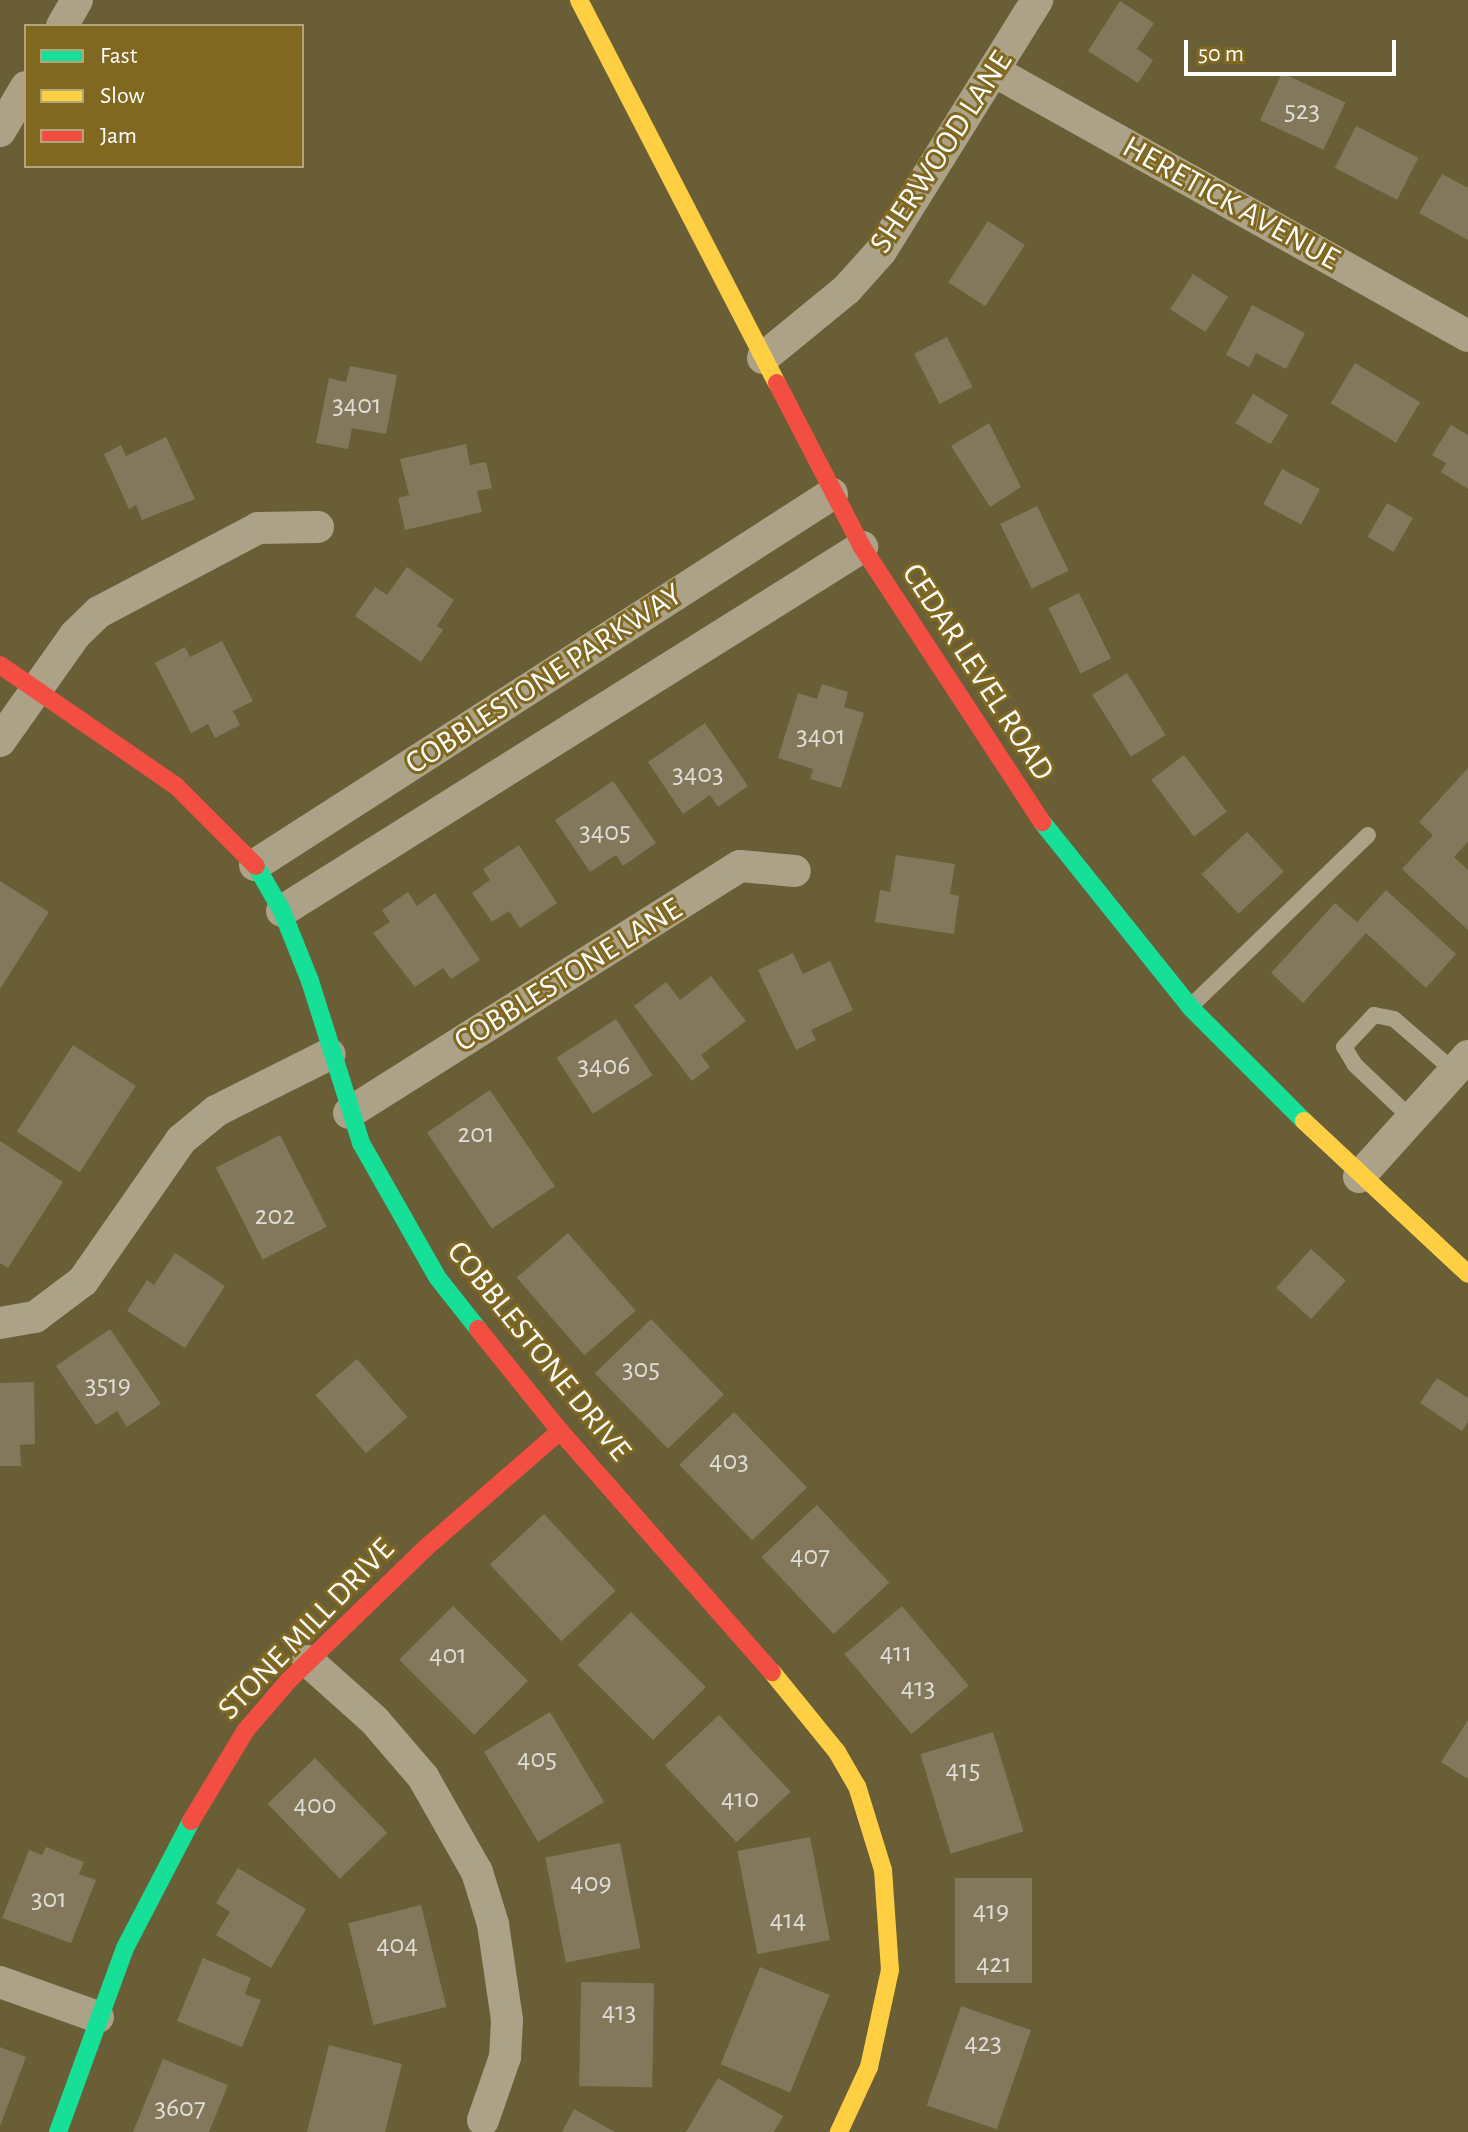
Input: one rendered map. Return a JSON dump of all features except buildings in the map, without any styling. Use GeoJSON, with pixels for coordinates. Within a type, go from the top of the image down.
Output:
{"type":"FeatureCollection","features":[{"type":"Feature","properties":{"kind":"street"},"geometry":{"type":"LineString","coordinates":[[63,24],[77,0]]}},
{"type":"Feature","properties":{"kind":"street","name":"CEDAR LEVEL ROAD"},"geometry":{"type":"LineString","coordinates":[[579,0],[832,494],[862,547],[1019,793],[1190,1007],[1359,1177],[1468,1274]]}},
{"type":"Feature","properties":{"kind":"street","name":"SHERWOOD LANE"},"geometry":{"type":"LineString","coordinates":[[763,358],[847,289],[881,251],[1037,0]]}},
{"type":"Feature","properties":{"kind":"street","name":"HERETICK AVENUE"},"geometry":{"type":"LineString","coordinates":[[994,71],[1468,336]]}},
{"type":"Feature","properties":{"kind":"street"},"geometry":{"type":"LineString","coordinates":[[0,131],[24,90]]}},
{"type":"Feature","properties":{"kind":"street","name":"COBBLESTONE PARKWAY"},"geometry":{"type":"LineString","coordinates":[[255,865],[832,494]]}},
{"type":"Feature","properties":{"kind":"street"},"geometry":{"type":"LineString","coordinates":[[0,741],[36,688],[99,612],[258,528],[298,523],[318,527]]}},
{"type":"Feature","properties":{"kind":"street","name":"COBBLESTONE PARKWAY"},"geometry":{"type":"LineString","coordinates":[[282,911],[862,547]]}},
{"type":"Feature","properties":{"kind":"street","name":"COBBLESTONE DRIVE"},"geometry":{"type":"LineString","coordinates":[[0,665],[176,786],[255,865],[282,911],[349,1113],[398,1214],[437,1277],[560,1431],[819,1730],[857,1786],[869,1814],[883,1870],[890,1970],[869,2067],[839,2132]]}},
{"type":"Feature","properties":{"kind":"street","name":"COBBLESTONE LANE"},"geometry":{"type":"LineString","coordinates":[[349,1113],[740,866],[795,871]]}},
{"type":"Feature","properties":{"kind":"street"},"geometry":{"type":"LineString","coordinates":[[0,1323],[35,1317],[83,1281],[181,1140],[216,1111],[330,1054]]}},
{"type":"Feature","properties":{"kind":"street"},"geometry":{"type":"LineString","coordinates":[[1359,1177],[1461,1064]]}},
{"type":"Feature","properties":{"kind":"street","name":"STONE MILL DRIVE"},"geometry":{"type":"LineString","coordinates":[[58,2132],[98,2017],[165,1863],[209,1784],[246,1730],[308,1661],[560,1431]]}},
{"type":"Feature","properties":{"kind":"street"},"geometry":{"type":"LineString","coordinates":[[308,1661],[375,1721],[423,1777],[477,1872],[496,1939],[507,2020],[505,2057],[483,2120]]}},
{"type":"Feature","properties":{"kind":"street"},"geometry":{"type":"LineString","coordinates":[[0,1982],[98,2017]]}},
{"type":"Feature","properties":{"kind":"lane"},"geometry":{"type":"LineString","coordinates":[[1190,1007],[1368,835]]}},
{"type":"Feature","properties":{"kind":"lane"},"geometry":{"type":"LineString","coordinates":[[1412,1119],[1355,1065],[1344,1047],[1374,1015],[1394,1019],[1461,1064]]}},
{"type":"Feature","properties":{"kind":"traffic: fast"},"geometry":{"type":"LineString","coordinates":[[1042,822],[1190,1007],[1304,1121]]}},
{"type":"Feature","properties":{"kind":"traffic: fast"},"geometry":{"type":"LineString","coordinates":[[256,866],[282,911],[310,981],[361,1143],[437,1277],[478,1329]]}},
{"type":"Feature","properties":{"kind":"traffic: fast"},"geometry":{"type":"LineString","coordinates":[[58,2132],[125,1948],[191,1821]]}},
{"type":"Feature","properties":{"kind":"traffic: slow"},"geometry":{"type":"LineString","coordinates":[[579,0],[777,383]]}},
{"type":"Feature","properties":{"kind":"traffic: slow"},"geometry":{"type":"LineString","coordinates":[[1304,1121],[1468,1274]]}},
{"type":"Feature","properties":{"kind":"traffic: slow"},"geometry":{"type":"LineString","coordinates":[[772,1672],[837,1752],[857,1786],[883,1870],[890,1970],[869,2067],[839,2132]]}},
{"type":"Feature","properties":{"kind":"traffic: jam"},"geometry":{"type":"LineString","coordinates":[[777,383],[862,547],[1042,822]]}},
{"type":"Feature","properties":{"kind":"traffic: jam"},"geometry":{"type":"LineString","coordinates":[[0,665],[176,786],[256,866]]}},
{"type":"Feature","properties":{"kind":"traffic: jam"},"geometry":{"type":"LineString","coordinates":[[478,1329],[560,1431],[772,1672]]}},
{"type":"Feature","properties":{"kind":"traffic: jam"},"geometry":{"type":"LineString","coordinates":[[191,1821],[246,1730],[289,1680],[429,1545],[560,1431]]}}]}
